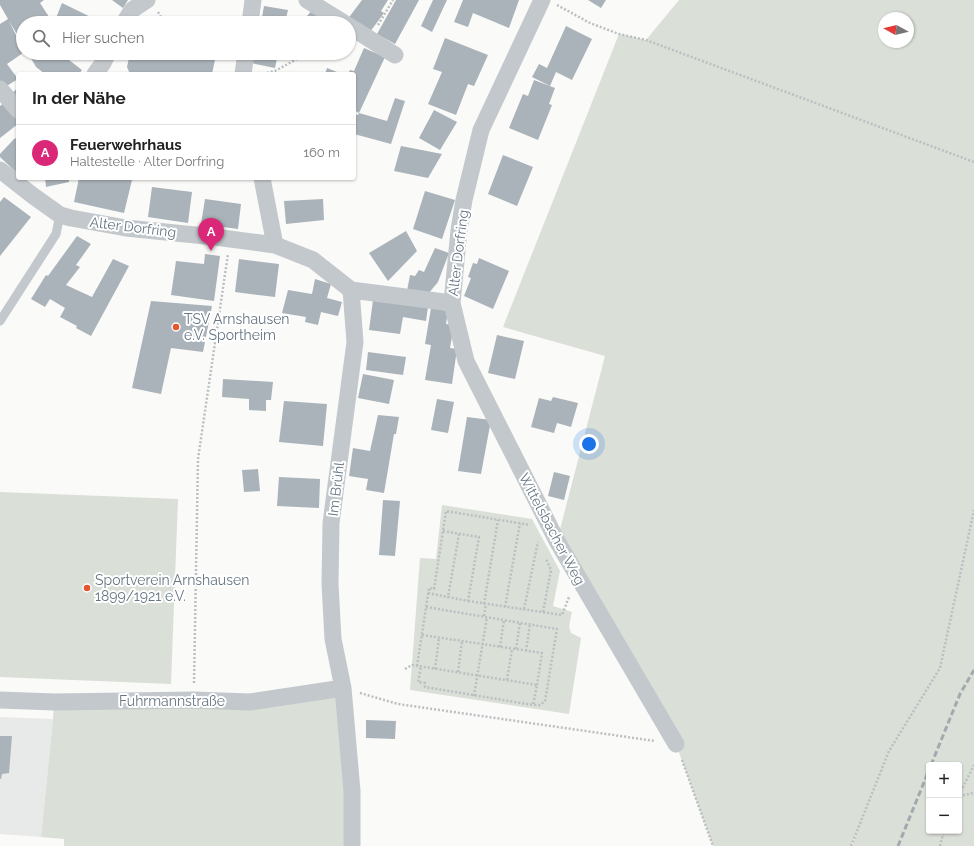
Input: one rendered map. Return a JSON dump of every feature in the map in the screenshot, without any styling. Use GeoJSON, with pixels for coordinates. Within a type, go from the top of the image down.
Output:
{"type":"FeatureCollection","features":[{"type":"Feature","properties":{"kind":"street"},"geometry":{"type":"LineString","coordinates":[[128,16],[132,10],[147,0]]}},
{"type":"Feature","properties":{"kind":"street"},"geometry":{"type":"LineString","coordinates":[[251,16],[253,0]]}},
{"type":"Feature","properties":{"kind":"street"},"geometry":{"type":"LineString","coordinates":[[307,0],[333,16]]}},
{"type":"Feature","properties":{"kind":"street","name":"Alter Dorfring"},"geometry":{"type":"LineString","coordinates":[[0,170],[60,215],[126,228],[231,238],[275,245],[312,255],[351,290],[452,303],[459,230],[464,200],[481,130],[549,2]]}},
{"type":"Feature","properties":{"kind":"street"},"geometry":{"type":"LineString","coordinates":[[356,31],[395,56]]}},
{"type":"Feature","properties":{"kind":"street"},"geometry":{"type":"LineString","coordinates":[[96,72],[104,60]]}},
{"type":"Feature","properties":{"kind":"street"},"geometry":{"type":"LineString","coordinates":[[242,72],[245,60]]}},
{"type":"Feature","properties":{"kind":"street"},"geometry":{"type":"LineString","coordinates":[[0,89],[16,108]]}},
{"type":"Feature","properties":{"kind":"street"},"geometry":{"type":"LineString","coordinates":[[262,180],[275,245]]}},
{"type":"Feature","properties":{"kind":"street","name":"Im Brühl"},"geometry":{"type":"LineString","coordinates":[[351,290],[355,342],[331,523],[330,584],[333,639],[342,688],[352,791],[352,846]]}},
{"type":"Feature","properties":{"kind":"street","name":"Wittelsbacher Weg"},"geometry":{"type":"LineString","coordinates":[[452,303],[466,361],[557,541],[676,744]]}},
{"type":"Feature","properties":{"kind":"street","name":"Fuhrmannstraße"},"geometry":{"type":"LineString","coordinates":[[0,700],[54,702],[194,700],[250,702],[342,688]]}},
{"type":"Feature","properties":{"kind":"lane"},"geometry":{"type":"LineString","coordinates":[[0,321],[56,234],[60,215]]}},
{"type":"Feature","properties":{"kind":"path"},"geometry":{"type":"LineString","coordinates":[[368,39],[384,17],[393,0]]}},
{"type":"Feature","properties":{"kind":"path"},"geometry":{"type":"LineString","coordinates":[[549,2],[590,23],[619,34],[646,40],[974,162]]}},
{"type":"Feature","properties":{"kind":"path"},"geometry":{"type":"LineString","coordinates":[[271,72],[295,60]]}},
{"type":"Feature","properties":{"kind":"path"},"geometry":{"type":"LineString","coordinates":[[194,700],[198,459],[231,238]]}},
{"type":"Feature","properties":{"kind":"path"},"geometry":{"type":"LineString","coordinates":[[851,846],[889,751],[940,668],[974,510]]}},
{"type":"Feature","properties":{"kind":"path"},"geometry":{"type":"LineString","coordinates":[[417,666],[428,593],[429,588],[434,589],[446,511],[530,525],[532,531]]}},
{"type":"Feature","properties":{"kind":"path"},"geometry":{"type":"LineString","coordinates":[[474,696],[482,644],[485,604],[498,520]]}},
{"type":"Feature","properties":{"kind":"path"},"geometry":{"type":"LineString","coordinates":[[505,606],[520,524]]}},
{"type":"Feature","properties":{"kind":"path"},"geometry":{"type":"LineString","coordinates":[[444,531],[479,537],[468,601]]}},
{"type":"Feature","properties":{"kind":"path"},"geometry":{"type":"LineString","coordinates":[[448,597],[459,534]]}},
{"type":"Feature","properties":{"kind":"path"},"geometry":{"type":"LineString","coordinates":[[535,536],[541,549]]}},
{"type":"Feature","properties":{"kind":"path"},"geometry":{"type":"LineString","coordinates":[[524,609],[538,542]]}},
{"type":"Feature","properties":{"kind":"path"},"geometry":{"type":"LineString","coordinates":[[543,612],[551,570],[544,556]]}},
{"type":"Feature","properties":{"kind":"path"},"geometry":{"type":"LineString","coordinates":[[428,593],[485,604],[562,615],[569,597]]}},
{"type":"Feature","properties":{"kind":"path"},"geometry":{"type":"LineString","coordinates":[[421,667],[418,682],[425,683],[425,687],[534,706],[540,705],[545,701],[557,629],[426,607]]}},
{"type":"Feature","properties":{"kind":"path"},"geometry":{"type":"LineString","coordinates":[[500,647],[504,620]]}},
{"type":"Feature","properties":{"kind":"path"},"geometry":{"type":"LineString","coordinates":[[516,650],[520,623]]}},
{"type":"Feature","properties":{"kind":"path"},"geometry":{"type":"LineString","coordinates":[[526,651],[530,624]]}},
{"type":"Feature","properties":{"kind":"path"},"geometry":{"type":"LineString","coordinates":[[422,635],[542,653],[534,706]]}},
{"type":"Feature","properties":{"kind":"path"},"geometry":{"type":"LineString","coordinates":[[434,669],[439,638]]}},
{"type":"Feature","properties":{"kind":"path"},"geometry":{"type":"LineString","coordinates":[[458,672],[462,641]]}},
{"type":"Feature","properties":{"kind":"path"},"geometry":{"type":"LineString","coordinates":[[507,680],[512,649]]}},
{"type":"Feature","properties":{"kind":"path"},"geometry":{"type":"LineString","coordinates":[[405,669],[412,665],[537,685]]}},
{"type":"Feature","properties":{"kind":"path"},"geometry":{"type":"LineString","coordinates":[[342,688],[398,704],[676,744],[713,846]]}},
{"type":"Feature","properties":{"kind":"path"},"geometry":{"type":"LineString","coordinates":[[962,790],[974,765]]}},
{"type":"Feature","properties":{"kind":"path"},"geometry":{"type":"LineString","coordinates":[[962,796],[974,794]]}},
{"type":"Feature","properties":{"kind":"path"},"geometry":{"type":"LineString","coordinates":[[940,846],[943,834]]}},
{"type":"Feature","properties":{"kind":"shaded area"},"geometry":{"type":"Polygon","coordinates":[[[679,0],[974,0],[974,846],[852,846],[859,826],[851,846],[713,846],[676,744],[557,541],[605,356],[503,327],[619,34],[646,40],[679,0]]]}},
{"type":"Feature","properties":{"kind":"shaded area","name":"Sportverein Arnshausen 1899/1921 e.V."},"geometry":{"type":"Polygon","coordinates":[[[0,492],[178,499],[171,684],[0,677],[0,492]]]}},
{"type":"Feature","properties":{"kind":"shaded area"},"geometry":{"type":"Polygon","coordinates":[[[442,505],[532,519],[560,571],[553,606],[572,612],[569,626],[571,633],[581,638],[569,714],[410,690],[420,558],[436,559],[442,505]]]}},
{"type":"Feature","properties":{"kind":"shaded area"},"geometry":{"type":"Polygon","coordinates":[[[343,688],[352,846],[64,846],[64,839],[41,837],[54,702],[194,700],[343,688]]]}},
{"type":"Feature","properties":{"kind":"shaded area"},"geometry":{"type":"Polygon","coordinates":[[[0,717],[53,719],[41,837],[0,834],[0,717]]]}},
{"type":"Feature","properties":{"kind":"building"},"geometry":{"type":"Polygon","coordinates":[[[0,0],[44,0],[40,3],[48,16],[16,16],[16,32],[9,21],[16,35],[16,58],[7,64],[16,76],[16,80],[5,87],[0,81],[0,24],[8,19],[0,5],[0,0]]]}},
{"type":"Feature","properties":{"kind":"building"},"geometry":{"type":"Polygon","coordinates":[[[112,0],[128,0],[123,8],[112,0]]]}},
{"type":"Feature","properties":{"kind":"building"},"geometry":{"type":"Polygon","coordinates":[[[362,0],[388,0],[381,11],[384,13],[367,36],[356,27],[356,16],[350,16],[362,0]]]}},
{"type":"Feature","properties":{"kind":"building"},"geometry":{"type":"Polygon","coordinates":[[[396,0],[419,0],[395,44],[377,34],[396,0]]]}},
{"type":"Feature","properties":{"kind":"building"},"geometry":{"type":"Polygon","coordinates":[[[433,0],[447,0],[432,32],[421,26],[433,0]]]}},
{"type":"Feature","properties":{"kind":"building"},"geometry":{"type":"Polygon","coordinates":[[[463,0],[519,0],[509,28],[473,13],[468,27],[454,22],[463,0]]]}},
{"type":"Feature","properties":{"kind":"building"},"geometry":{"type":"Polygon","coordinates":[[[588,0],[606,0],[601,8],[588,0]]]}},
{"type":"Feature","properties":{"kind":"building"},"geometry":{"type":"Polygon","coordinates":[[[62,3],[89,16],[57,16],[62,3]]]}},
{"type":"Feature","properties":{"kind":"building"},"geometry":{"type":"Polygon","coordinates":[[[264,6],[288,10],[287,16],[262,16],[264,6]]]}},
{"type":"Feature","properties":{"kind":"building"},"geometry":{"type":"Polygon","coordinates":[[[313,9],[323,16],[307,16],[313,9]]]}},
{"type":"Feature","properties":{"kind":"building"},"geometry":{"type":"Polygon","coordinates":[[[566,26],[592,39],[572,80],[556,72],[550,86],[532,77],[539,64],[547,68],[566,26]]]}},
{"type":"Feature","properties":{"kind":"building"},"geometry":{"type":"Polygon","coordinates":[[[445,38],[488,55],[474,86],[468,84],[456,115],[428,104],[442,72],[433,69],[445,38]]]}},
{"type":"Feature","properties":{"kind":"building"},"geometry":{"type":"Polygon","coordinates":[[[364,48],[385,57],[359,113],[356,111],[356,72],[349,72],[350,70],[354,71],[364,48]]]}},
{"type":"Feature","properties":{"kind":"building"},"geometry":{"type":"Polygon","coordinates":[[[32,60],[69,60],[82,70],[80,72],[42,72],[36,67],[32,60]]]}},
{"type":"Feature","properties":{"kind":"building"},"geometry":{"type":"Polygon","coordinates":[[[128,60],[215,60],[212,72],[129,72],[127,67],[128,60]]]}},
{"type":"Feature","properties":{"kind":"building"},"geometry":{"type":"Polygon","coordinates":[[[252,60],[277,60],[275,68],[251,63],[252,60]]]}},
{"type":"Feature","properties":{"kind":"building"},"geometry":{"type":"Polygon","coordinates":[[[327,68],[337,72],[326,72],[327,68]]]}},
{"type":"Feature","properties":{"kind":"building"},"geometry":{"type":"Polygon","coordinates":[[[534,80],[555,88],[549,104],[552,105],[538,140],[509,128],[523,94],[528,96],[534,80]]]}},
{"type":"Feature","properties":{"kind":"building"},"geometry":{"type":"Polygon","coordinates":[[[16,90],[16,99],[11,94],[16,90]]]}},
{"type":"Feature","properties":{"kind":"building"},"geometry":{"type":"Polygon","coordinates":[[[395,98],[405,101],[391,144],[356,135],[356,114],[358,115],[359,113],[387,121],[395,98]]]}},
{"type":"Feature","properties":{"kind":"building"},"geometry":{"type":"Polygon","coordinates":[[[6,101],[16,113],[16,126],[0,138],[0,106],[6,101]]]}},
{"type":"Feature","properties":{"kind":"building"},"geometry":{"type":"Polygon","coordinates":[[[434,110],[457,122],[440,150],[419,138],[434,110]]]}},
{"type":"Feature","properties":{"kind":"building"},"geometry":{"type":"Polygon","coordinates":[[[15,138],[16,139],[16,172],[0,157],[0,154],[15,138]]]}},
{"type":"Feature","properties":{"kind":"building"},"geometry":{"type":"Polygon","coordinates":[[[401,146],[442,154],[428,178],[394,171],[401,146]]]}},
{"type":"Feature","properties":{"kind":"building"},"geometry":{"type":"Polygon","coordinates":[[[503,155],[533,167],[517,206],[488,194],[503,155]]]}},
{"type":"Feature","properties":{"kind":"building"},"geometry":{"type":"Polygon","coordinates":[[[45,180],[69,180],[69,182],[46,187],[45,180]]]}},
{"type":"Feature","properties":{"kind":"building"},"geometry":{"type":"Polygon","coordinates":[[[79,180],[132,180],[124,213],[74,202],[79,180]]]}},
{"type":"Feature","properties":{"kind":"building"},"geometry":{"type":"Polygon","coordinates":[[[152,187],[192,192],[188,223],[148,217],[152,187]]]}},
{"type":"Feature","properties":{"kind":"building"},"geometry":{"type":"Polygon","coordinates":[[[425,191],[455,200],[442,239],[413,229],[425,191]]]}},
{"type":"Feature","properties":{"kind":"building"},"geometry":{"type":"Polygon","coordinates":[[[4,197],[31,217],[0,256],[0,202],[4,197]]]}},
{"type":"Feature","properties":{"kind":"building"},"geometry":{"type":"Polygon","coordinates":[[[205,199],[241,204],[238,229],[201,224],[205,199]]]}},
{"type":"Feature","properties":{"kind":"building"},"geometry":{"type":"Polygon","coordinates":[[[323,199],[324,220],[286,224],[284,201],[323,199]]]}},
{"type":"Feature","properties":{"kind":"building"},"geometry":{"type":"Polygon","coordinates":[[[406,231],[417,251],[388,281],[369,253],[406,231]]]}},
{"type":"Feature","properties":{"kind":"building"},"geometry":{"type":"Polygon","coordinates":[[[77,236],[91,244],[76,265],[80,267],[66,285],[92,297],[113,259],[129,266],[91,336],[76,328],[77,326],[60,317],[65,308],[50,299],[45,307],[31,299],[46,275],[48,276],[77,236]]]}},
{"type":"Feature","properties":{"kind":"building"},"geometry":{"type":"Polygon","coordinates":[[[435,248],[449,253],[438,282],[428,294],[407,291],[410,275],[415,276],[419,270],[424,272],[435,248]]]}},
{"type":"Feature","properties":{"kind":"building"},"geometry":{"type":"Polygon","coordinates":[[[205,254],[220,256],[214,301],[171,295],[176,261],[204,264],[205,254]]]}},
{"type":"Feature","properties":{"kind":"building"},"geometry":{"type":"Polygon","coordinates":[[[479,258],[509,271],[493,309],[464,296],[471,278],[468,277],[473,263],[477,264],[479,258]]]}},
{"type":"Feature","properties":{"kind":"building"},"geometry":{"type":"Polygon","coordinates":[[[239,259],[279,264],[275,297],[235,292],[239,259]]]}},
{"type":"Feature","properties":{"kind":"building"},"geometry":{"type":"Polygon","coordinates":[[[315,279],[331,284],[327,298],[342,302],[338,316],[321,312],[318,325],[305,322],[306,317],[282,313],[288,290],[312,294],[315,279]]]}},
{"type":"Feature","properties":{"kind":"building"},"geometry":{"type":"Polygon","coordinates":[[[373,300],[428,307],[426,321],[403,317],[400,334],[369,330],[373,300]]]}},
{"type":"Feature","properties":{"kind":"building","name":"TSV Arnshausen e.V. Sportheim"},"geometry":{"type":"Polygon","coordinates":[[[151,301],[212,306],[203,352],[171,348],[161,394],[132,388],[151,301]]]}},
{"type":"Feature","properties":{"kind":"building"},"geometry":{"type":"Polygon","coordinates":[[[431,308],[448,311],[446,324],[454,325],[450,348],[457,349],[452,384],[425,380],[431,345],[425,344],[431,308]]]}},
{"type":"Feature","properties":{"kind":"building"},"geometry":{"type":"Polygon","coordinates":[[[497,335],[524,341],[515,379],[488,373],[497,335]]]}},
{"type":"Feature","properties":{"kind":"building"},"geometry":{"type":"Polygon","coordinates":[[[368,352],[406,357],[403,375],[366,370],[368,352]]]}},
{"type":"Feature","properties":{"kind":"building"},"geometry":{"type":"Polygon","coordinates":[[[363,374],[394,380],[389,404],[358,398],[363,374]]]}},
{"type":"Feature","properties":{"kind":"building"},"geometry":{"type":"Polygon","coordinates":[[[223,379],[273,382],[271,400],[266,400],[266,411],[249,410],[249,399],[222,397],[223,379]]]}},
{"type":"Feature","properties":{"kind":"building"},"geometry":{"type":"Polygon","coordinates":[[[553,397],[578,403],[571,427],[557,423],[554,433],[531,427],[539,398],[551,401],[553,397]]]}},
{"type":"Feature","properties":{"kind":"building"},"geometry":{"type":"Polygon","coordinates":[[[437,399],[454,402],[448,433],[431,430],[437,399]]]}},
{"type":"Feature","properties":{"kind":"building"},"geometry":{"type":"Polygon","coordinates":[[[284,401],[327,404],[323,446],[279,442],[284,401]]]}},
{"type":"Feature","properties":{"kind":"building"},"geometry":{"type":"Polygon","coordinates":[[[378,415],[399,417],[396,434],[394,434],[384,493],[366,490],[368,479],[349,476],[353,448],[370,451],[378,415]]]}},
{"type":"Feature","properties":{"kind":"building"},"geometry":{"type":"Polygon","coordinates":[[[467,417],[491,420],[481,474],[458,471],[467,417]]]}},
{"type":"Feature","properties":{"kind":"building"},"geometry":{"type":"Polygon","coordinates":[[[258,469],[260,491],[244,492],[242,470],[258,469]]]}},
{"type":"Feature","properties":{"kind":"building"},"geometry":{"type":"Polygon","coordinates":[[[554,472],[570,476],[564,500],[548,496],[554,472]]]}},
{"type":"Feature","properties":{"kind":"building"},"geometry":{"type":"Polygon","coordinates":[[[279,477],[320,479],[319,508],[277,506],[279,477]]]}},
{"type":"Feature","properties":{"kind":"building"},"geometry":{"type":"Polygon","coordinates":[[[383,500],[400,501],[395,556],[379,555],[383,500]]]}},
{"type":"Feature","properties":{"kind":"building"},"geometry":{"type":"Polygon","coordinates":[[[366,720],[396,721],[395,739],[366,738],[366,720]]]}},
{"type":"Feature","properties":{"kind":"building"},"geometry":{"type":"Polygon","coordinates":[[[0,736],[12,736],[9,773],[2,774],[1,779],[0,779],[0,736]]]}},
{"type":"Feature","properties":{"kind":"railway"},"geometry":{"type":"LineString","coordinates":[[932,762],[960,694],[974,670]]}},
{"type":"Feature","properties":{"kind":"railway"},"geometry":{"type":"LineString","coordinates":[[898,846],[926,777]]}},
{"type":"Feature","properties":{"kind":"place","name":"Feuerwehrhaus"},"geometry":{"type":"Point","coordinates":[211,251]}},
{"type":"Feature","properties":{"kind":"place","name":"TSV Arnshausen e.V. Sportheim"},"geometry":{"type":"Point","coordinates":[176,327]}},
{"type":"Feature","properties":{"kind":"place","name":"Sportverein Arnshausen 1899/1921 e.V."},"geometry":{"type":"Point","coordinates":[87,588]}}]}
